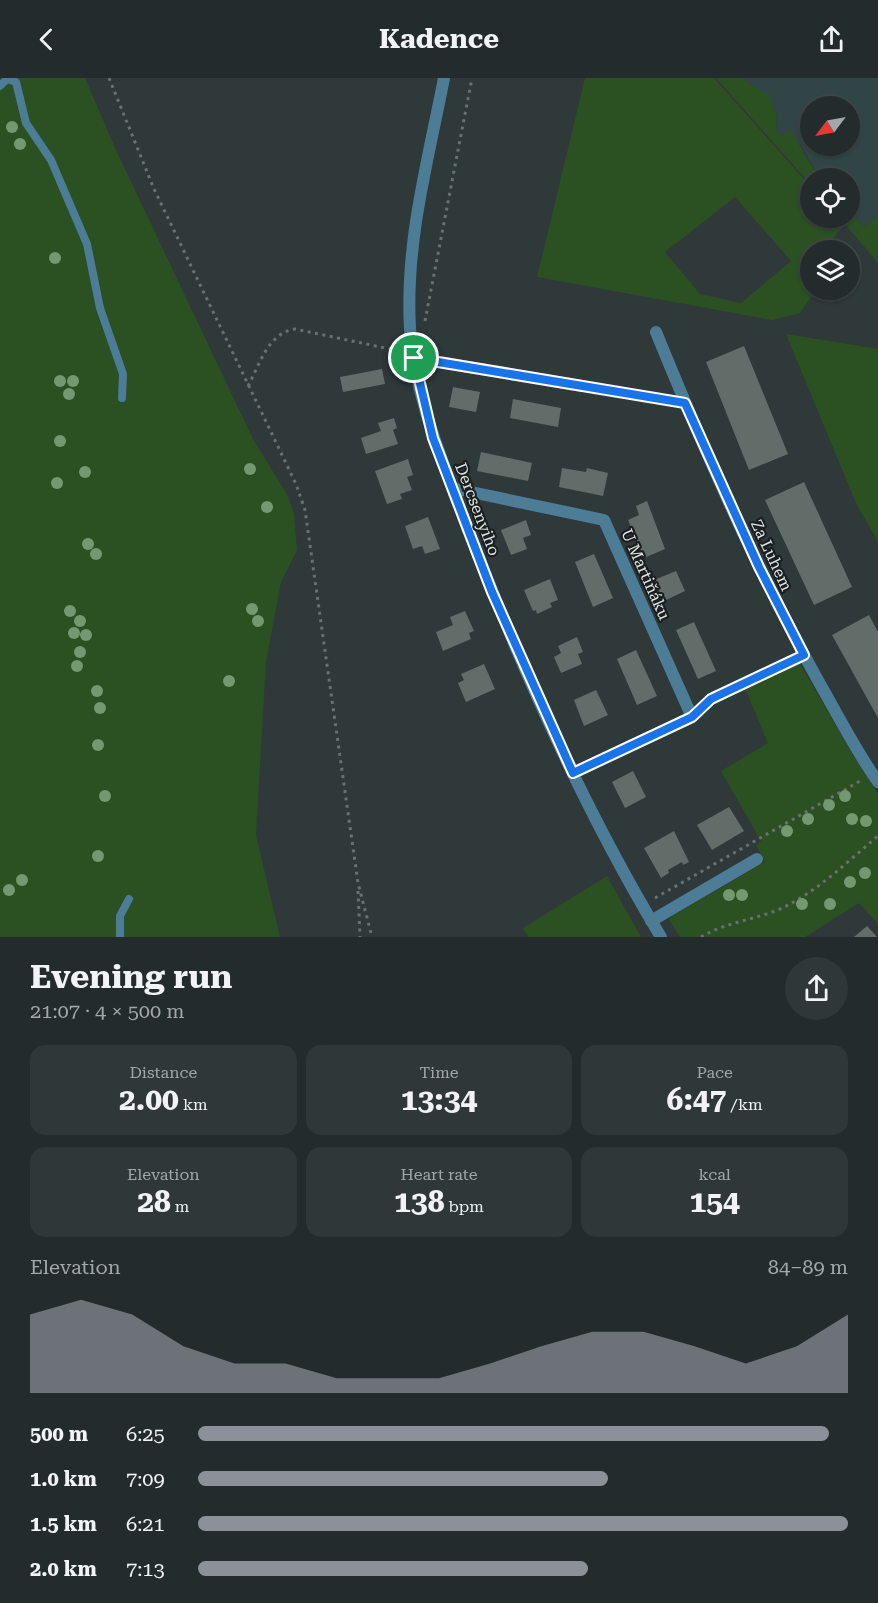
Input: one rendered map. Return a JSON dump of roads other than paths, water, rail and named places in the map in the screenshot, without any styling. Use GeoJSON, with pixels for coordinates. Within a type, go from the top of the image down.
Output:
{"type":"FeatureCollection","features":[{"type":"Feature","properties":{"kind":"street","name":"Dercsenyiho"},"geometry":{"type":"LineString","coordinates":[[444,78],[412,240],[409,271],[410,329],[414,358],[433,438],[492,592],[573,773],[661,937]]}},
{"type":"Feature","properties":{"kind":"street","name":"Za Luhem"},"geometry":{"type":"LineString","coordinates":[[656,332],[685,403],[759,567],[804,655],[875,778]]}},
{"type":"Feature","properties":{"kind":"street"},"geometry":{"type":"LineString","coordinates":[[414,358],[582,386]]}},
{"type":"Feature","properties":{"kind":"street","name":"U Martiňáku"},"geometry":{"type":"LineString","coordinates":[[452,488],[604,520],[692,717]]}},
{"type":"Feature","properties":{"kind":"street"},"geometry":{"type":"LineString","coordinates":[[573,773],[692,717],[711,699]]}},
{"type":"Feature","properties":{"kind":"street"},"geometry":{"type":"LineString","coordinates":[[651,921],[757,859]]}},
{"type":"Feature","properties":{"kind":"lane"},"geometry":{"type":"LineString","coordinates":[[0,86],[7,79],[16,82],[26,123],[51,160],[87,244],[100,308],[123,374],[122,398]]}},
{"type":"Feature","properties":{"kind":"lane"},"geometry":{"type":"LineString","coordinates":[[120,937],[120,916],[129,899]]}}]}
